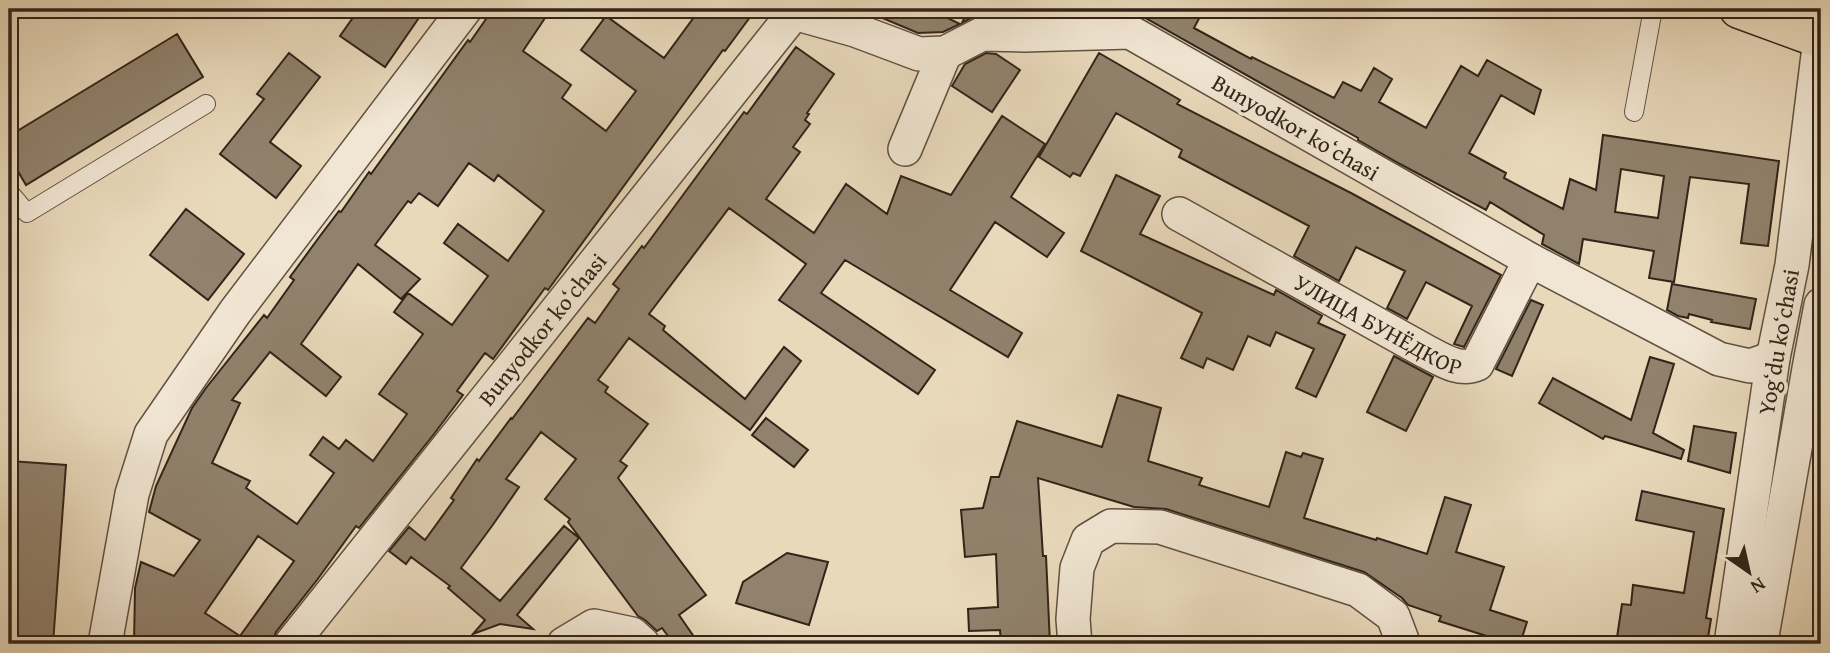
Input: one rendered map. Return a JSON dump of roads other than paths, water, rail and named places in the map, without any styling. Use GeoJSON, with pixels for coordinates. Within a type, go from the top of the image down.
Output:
{"type":"FeatureCollection","features":[{"type":"Feature","properties":{"kind":"main road"},"geometry":{"type":"LineString","coordinates":[[1739,9],[1821,39]]}},
{"type":"Feature","properties":{"kind":"street"},"geometry":{"type":"LineString","coordinates":[[105,644],[132,494],[151,434],[235,312],[465,9]]}},
{"type":"Feature","properties":{"kind":"street","name":"Bunyodkor koʻchasi"},"geometry":{"type":"LineString","coordinates":[[291,644],[790,11],[855,30],[919,54],[945,53],[982,34],[1024,36],[1130,32],[1530,260],[1719,359],[1750,366],[1773,358]]}},
{"type":"Feature","properties":{"kind":"street","name":"Yogʻdu koʻchasi"},"geometry":{"type":"LineString","coordinates":[[1731,644],[1773,358],[1792,265],[1821,39]]}},
{"type":"Feature","properties":{"kind":"street"},"geometry":{"type":"LineString","coordinates":[[905,149],[945,53]]}},
{"type":"Feature","properties":{"kind":"street","name":"УЛИЦА БУНЁДКОР"},"geometry":{"type":"LineString","coordinates":[[1179,214],[1425,351],[1456,366],[1468,368],[1477,364],[1530,260]]}},
{"type":"Feature","properties":{"kind":"street","name":"Yogʻdu koʻchasi"},"geometry":{"type":"LineString","coordinates":[[1762,644],[1815,364],[1821,305]]}},
{"type":"Feature","properties":{"kind":"street"},"geometry":{"type":"LineString","coordinates":[[1074,644],[1076,568],[1088,540],[1111,526],[1123,526],[1160,527],[1358,590],[1393,615],[1402,644]]}},
{"type":"Feature","properties":{"kind":"street"},"geometry":{"type":"LineString","coordinates":[[564,644],[594,626],[632,634],[643,644]]}},
{"type":"Feature","properties":{"kind":"lane"},"geometry":{"type":"LineString","coordinates":[[1634,112],[1653,9]]}},
{"type":"Feature","properties":{"kind":"lane"},"geometry":{"type":"LineString","coordinates":[[9,192],[27,213],[206,104]]}}]}
